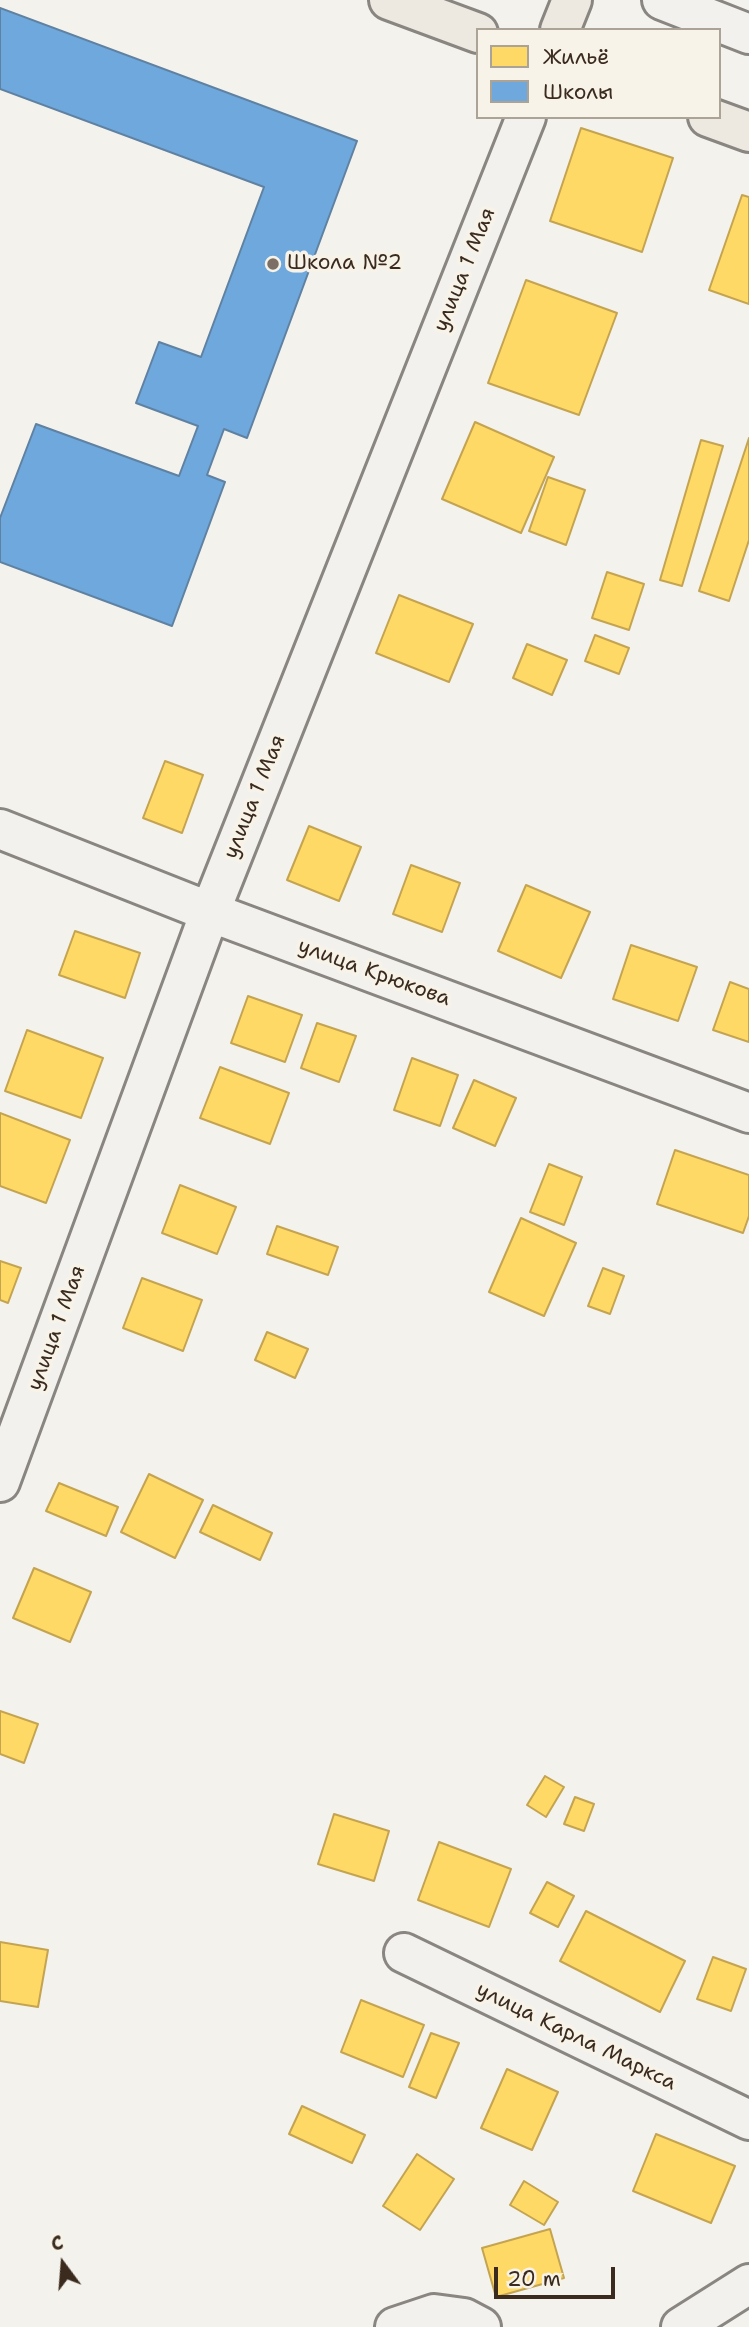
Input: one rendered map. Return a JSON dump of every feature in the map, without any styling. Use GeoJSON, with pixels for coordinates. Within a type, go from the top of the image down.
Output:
{"type":"FeatureCollection","features":[{"type":"Feature","properties":{"kind":"main road"},"geometry":{"type":"LineString","coordinates":[[388,0],[476,32]]}},
{"type":"Feature","properties":{"kind":"main road"},"geometry":{"type":"LineString","coordinates":[[562,28],[572,0]]}},
{"type":"Feature","properties":{"kind":"main road"},"geometry":{"type":"LineString","coordinates":[[713,119],[749,132]]}},
{"type":"Feature","properties":{"kind":"street"},"geometry":{"type":"LineString","coordinates":[[662,0],[749,34]]}},
{"type":"Feature","properties":{"kind":"street","name":"улица 1 Мая"},"geometry":{"type":"LineString","coordinates":[[0,1482],[210,912],[525,119]]}},
{"type":"Feature","properties":{"kind":"street","name":"улица Крюкова"},"geometry":{"type":"LineString","coordinates":[[0,829],[210,912],[749,1113]]}},
{"type":"Feature","properties":{"kind":"street","name":"улица Карла Маркса"},"geometry":{"type":"LineString","coordinates":[[404,1953],[749,2120]]}},
{"type":"Feature","properties":{"kind":"street"},"geometry":{"type":"LineString","coordinates":[[681,2327],[749,2284]]}},
{"type":"Feature","properties":{"kind":"street"},"geometry":{"type":"LineString","coordinates":[[395,2327],[434,2314],[464,2318],[481,2327]]}},
{"type":"Feature","properties":{"kind":"building: Жильё"},"geometry":{"type":"Polygon","coordinates":[[[581,128],[673,158],[642,252],[550,221],[581,128]]]}},
{"type":"Feature","properties":{"kind":"building: Жильё"},"geometry":{"type":"Polygon","coordinates":[[[742,195],[749,197],[749,304],[709,290],[742,195]]]}},
{"type":"Feature","properties":{"kind":"building: Жильё"},"geometry":{"type":"Polygon","coordinates":[[[526,280],[617,313],[579,415],[488,383],[526,280]]]}},
{"type":"Feature","properties":{"kind":"building: Жильё"},"geometry":{"type":"Polygon","coordinates":[[[475,422],[554,457],[521,533],[442,499],[475,422]]]}},
{"type":"Feature","properties":{"kind":"building: Жильё"},"geometry":{"type":"Polygon","coordinates":[[[749,438],[749,540],[729,601],[699,591],[749,438]]]}},
{"type":"Feature","properties":{"kind":"building: Жильё"},"geometry":{"type":"Polygon","coordinates":[[[701,440],[723,446],[682,586],[660,580],[701,440]]]}},
{"type":"Feature","properties":{"kind":"building: Жильё"},"geometry":{"type":"Polygon","coordinates":[[[548,477],[585,490],[566,545],[529,531],[548,477]]]}},
{"type":"Feature","properties":{"kind":"building: Жильё"},"geometry":{"type":"Polygon","coordinates":[[[607,572],[644,584],[629,630],[592,618],[607,572]]]}},
{"type":"Feature","properties":{"kind":"building: Жильё"},"geometry":{"type":"Polygon","coordinates":[[[399,595],[473,624],[449,682],[376,653],[399,595]]]}},
{"type":"Feature","properties":{"kind":"building: Жильё"},"geometry":{"type":"Polygon","coordinates":[[[595,635],[629,648],[619,674],[585,661],[595,635]]]}},
{"type":"Feature","properties":{"kind":"building: Жильё"},"geometry":{"type":"Polygon","coordinates":[[[527,644],[567,660],[552,695],[513,678],[527,644]]]}},
{"type":"Feature","properties":{"kind":"building: Жильё"},"geometry":{"type":"Polygon","coordinates":[[[165,761],[203,775],[182,833],[143,818],[165,761]]]}},
{"type":"Feature","properties":{"kind":"building: Жильё"},"geometry":{"type":"Polygon","coordinates":[[[309,826],[361,847],[339,901],[287,880],[309,826]]]}},
{"type":"Feature","properties":{"kind":"building: Жильё"},"geometry":{"type":"Polygon","coordinates":[[[411,865],[460,883],[442,932],[393,914],[411,865]]]}},
{"type":"Feature","properties":{"kind":"building: Жильё"},"geometry":{"type":"Polygon","coordinates":[[[526,885],[590,912],[561,978],[498,951],[526,885]]]}},
{"type":"Feature","properties":{"kind":"building: Жильё"},"geometry":{"type":"Polygon","coordinates":[[[75,931],[140,953],[125,998],[59,975],[75,931]]]}},
{"type":"Feature","properties":{"kind":"building: Жильё"},"geometry":{"type":"Polygon","coordinates":[[[631,945],[697,967],[678,1021],[613,999],[631,945]]]}},
{"type":"Feature","properties":{"kind":"building: Жильё"},"geometry":{"type":"Polygon","coordinates":[[[730,982],[749,989],[749,1042],[713,1030],[730,982]]]}},
{"type":"Feature","properties":{"kind":"building: Жильё"},"geometry":{"type":"Polygon","coordinates":[[[248,996],[302,1015],[285,1062],[231,1043],[248,996]]]}},
{"type":"Feature","properties":{"kind":"building: Жильё"},"geometry":{"type":"Polygon","coordinates":[[[317,1023],[356,1036],[339,1082],[301,1068],[317,1023]]]}},
{"type":"Feature","properties":{"kind":"building: Жильё"},"geometry":{"type":"Polygon","coordinates":[[[27,1030],[103,1058],[81,1118],[5,1091],[27,1030]]]}},
{"type":"Feature","properties":{"kind":"building: Жильё"},"geometry":{"type":"Polygon","coordinates":[[[412,1058],[458,1075],[440,1126],[394,1110],[412,1058]]]}},
{"type":"Feature","properties":{"kind":"building: Жильё"},"geometry":{"type":"Polygon","coordinates":[[[220,1067],[289,1093],[270,1144],[200,1118],[220,1067]]]}},
{"type":"Feature","properties":{"kind":"building: Жильё"},"geometry":{"type":"Polygon","coordinates":[[[474,1080],[516,1098],[495,1146],[453,1128],[474,1080]]]}},
{"type":"Feature","properties":{"kind":"building: Жильё"},"geometry":{"type":"Polygon","coordinates":[[[0,1113],[70,1140],[46,1203],[0,1186],[0,1113]]]}},
{"type":"Feature","properties":{"kind":"building: Жильё"},"geometry":{"type":"Polygon","coordinates":[[[675,1150],[749,1175],[749,1216],[743,1233],[657,1204],[675,1150]]]}},
{"type":"Feature","properties":{"kind":"building: Жильё"},"geometry":{"type":"Polygon","coordinates":[[[549,1164],[582,1177],[564,1225],[530,1212],[549,1164]]]}},
{"type":"Feature","properties":{"kind":"building: Жильё"},"geometry":{"type":"Polygon","coordinates":[[[180,1185],[236,1207],[217,1254],[162,1233],[180,1185]]]}},
{"type":"Feature","properties":{"kind":"building: Жильё"},"geometry":{"type":"Polygon","coordinates":[[[521,1218],[576,1243],[544,1316],[489,1292],[521,1218]]]}},
{"type":"Feature","properties":{"kind":"building: Жильё"},"geometry":{"type":"Polygon","coordinates":[[[277,1226],[338,1247],[328,1275],[267,1254],[277,1226]]]}},
{"type":"Feature","properties":{"kind":"building: Жильё"},"geometry":{"type":"Polygon","coordinates":[[[0,1261],[21,1268],[8,1303],[0,1300],[0,1261]]]}},
{"type":"Feature","properties":{"kind":"building: Жильё"},"geometry":{"type":"Polygon","coordinates":[[[603,1268],[624,1276],[610,1314],[588,1306],[603,1268]]]}},
{"type":"Feature","properties":{"kind":"building: Жильё"},"geometry":{"type":"Polygon","coordinates":[[[142,1278],[202,1300],[183,1351],[123,1328],[142,1278]]]}},
{"type":"Feature","properties":{"kind":"building: Жильё"},"geometry":{"type":"Polygon","coordinates":[[[267,1332],[308,1349],[295,1378],[255,1360],[267,1332]]]}},
{"type":"Feature","properties":{"kind":"building: Жильё"},"geometry":{"type":"Polygon","coordinates":[[[149,1474],[203,1500],[175,1558],[121,1532],[149,1474]]]}},
{"type":"Feature","properties":{"kind":"building: Жильё"},"geometry":{"type":"Polygon","coordinates":[[[59,1483],[118,1507],[106,1536],[46,1511],[59,1483]]]}},
{"type":"Feature","properties":{"kind":"building: Жильё"},"geometry":{"type":"Polygon","coordinates":[[[213,1505],[272,1533],[260,1560],[200,1532],[213,1505]]]}},
{"type":"Feature","properties":{"kind":"building: Жильё"},"geometry":{"type":"Polygon","coordinates":[[[34,1568],[91,1592],[70,1642],[13,1618],[34,1568]]]}},
{"type":"Feature","properties":{"kind":"building: Жильё"},"geometry":{"type":"Polygon","coordinates":[[[0,1711],[38,1724],[24,1763],[0,1754],[0,1711]]]}},
{"type":"Feature","properties":{"kind":"building: Жильё"},"geometry":{"type":"Polygon","coordinates":[[[545,1776],[564,1787],[546,1817],[527,1805],[545,1776]]]}},
{"type":"Feature","properties":{"kind":"building: Жильё"},"geometry":{"type":"Polygon","coordinates":[[[575,1797],[594,1804],[584,1831],[564,1824],[575,1797]]]}},
{"type":"Feature","properties":{"kind":"building: Жильё"},"geometry":{"type":"Polygon","coordinates":[[[334,1814],[389,1831],[374,1881],[318,1864],[334,1814]]]}},
{"type":"Feature","properties":{"kind":"building: Жильё"},"geometry":{"type":"Polygon","coordinates":[[[439,1842],[511,1869],[489,1927],[418,1900],[439,1842]]]}},
{"type":"Feature","properties":{"kind":"building: Жильё"},"geometry":{"type":"Polygon","coordinates":[[[547,1882],[574,1896],[558,1927],[530,1913],[547,1882]]]}},
{"type":"Feature","properties":{"kind":"building: Жильё"},"geometry":{"type":"Polygon","coordinates":[[[586,1911],[685,1961],[660,2012],[560,1961],[586,1911]]]}},
{"type":"Feature","properties":{"kind":"building: Жильё"},"geometry":{"type":"Polygon","coordinates":[[[0,1942],[48,1950],[38,2007],[0,2001],[0,1942]]]}},
{"type":"Feature","properties":{"kind":"building: Жильё"},"geometry":{"type":"Polygon","coordinates":[[[713,1957],[746,1969],[731,2011],[697,1999],[713,1957]]]}},
{"type":"Feature","properties":{"kind":"building: Жильё"},"geometry":{"type":"Polygon","coordinates":[[[361,2000],[424,2025],[403,2077],[341,2052],[361,2000]]]}},
{"type":"Feature","properties":{"kind":"building: Жильё"},"geometry":{"type":"Polygon","coordinates":[[[431,2033],[459,2043],[436,2098],[409,2087],[431,2033]]]}},
{"type":"Feature","properties":{"kind":"building: Жильё"},"geometry":{"type":"Polygon","coordinates":[[[507,2069],[558,2092],[532,2150],[481,2128],[507,2069]]]}},
{"type":"Feature","properties":{"kind":"building: Жильё"},"geometry":{"type":"Polygon","coordinates":[[[302,2106],[365,2135],[352,2163],[289,2134],[302,2106]]]}},
{"type":"Feature","properties":{"kind":"building: Жильё"},"geometry":{"type":"Polygon","coordinates":[[[656,2134],[735,2166],[711,2223],[633,2191],[656,2134]]]}},
{"type":"Feature","properties":{"kind":"building: Жильё"},"geometry":{"type":"Polygon","coordinates":[[[417,2154],[454,2179],[420,2230],[383,2206],[417,2154]]]}},
{"type":"Feature","properties":{"kind":"building: Жильё"},"geometry":{"type":"Polygon","coordinates":[[[524,2181],[558,2202],[544,2225],[510,2205],[524,2181]]]}},
{"type":"Feature","properties":{"kind":"building: Жильё"},"geometry":{"type":"Polygon","coordinates":[[[550,2229],[564,2278],[496,2297],[482,2248],[550,2229]]]}},
{"type":"Feature","properties":{"kind":"building: Школы","name":"Школа №2"},"geometry":{"type":"Polygon","coordinates":[[[0,8],[357,141],[247,438],[224,429],[207,475],[225,482],[172,626],[0,562],[0,518],[36,424],[179,476],[198,426],[136,403],[159,342],[201,357],[264,187],[0,89],[0,8]]]}},
{"type":"Feature","properties":{"kind":"place","name":"Школа №2"},"geometry":{"type":"Point","coordinates":[273,264]}}]}
